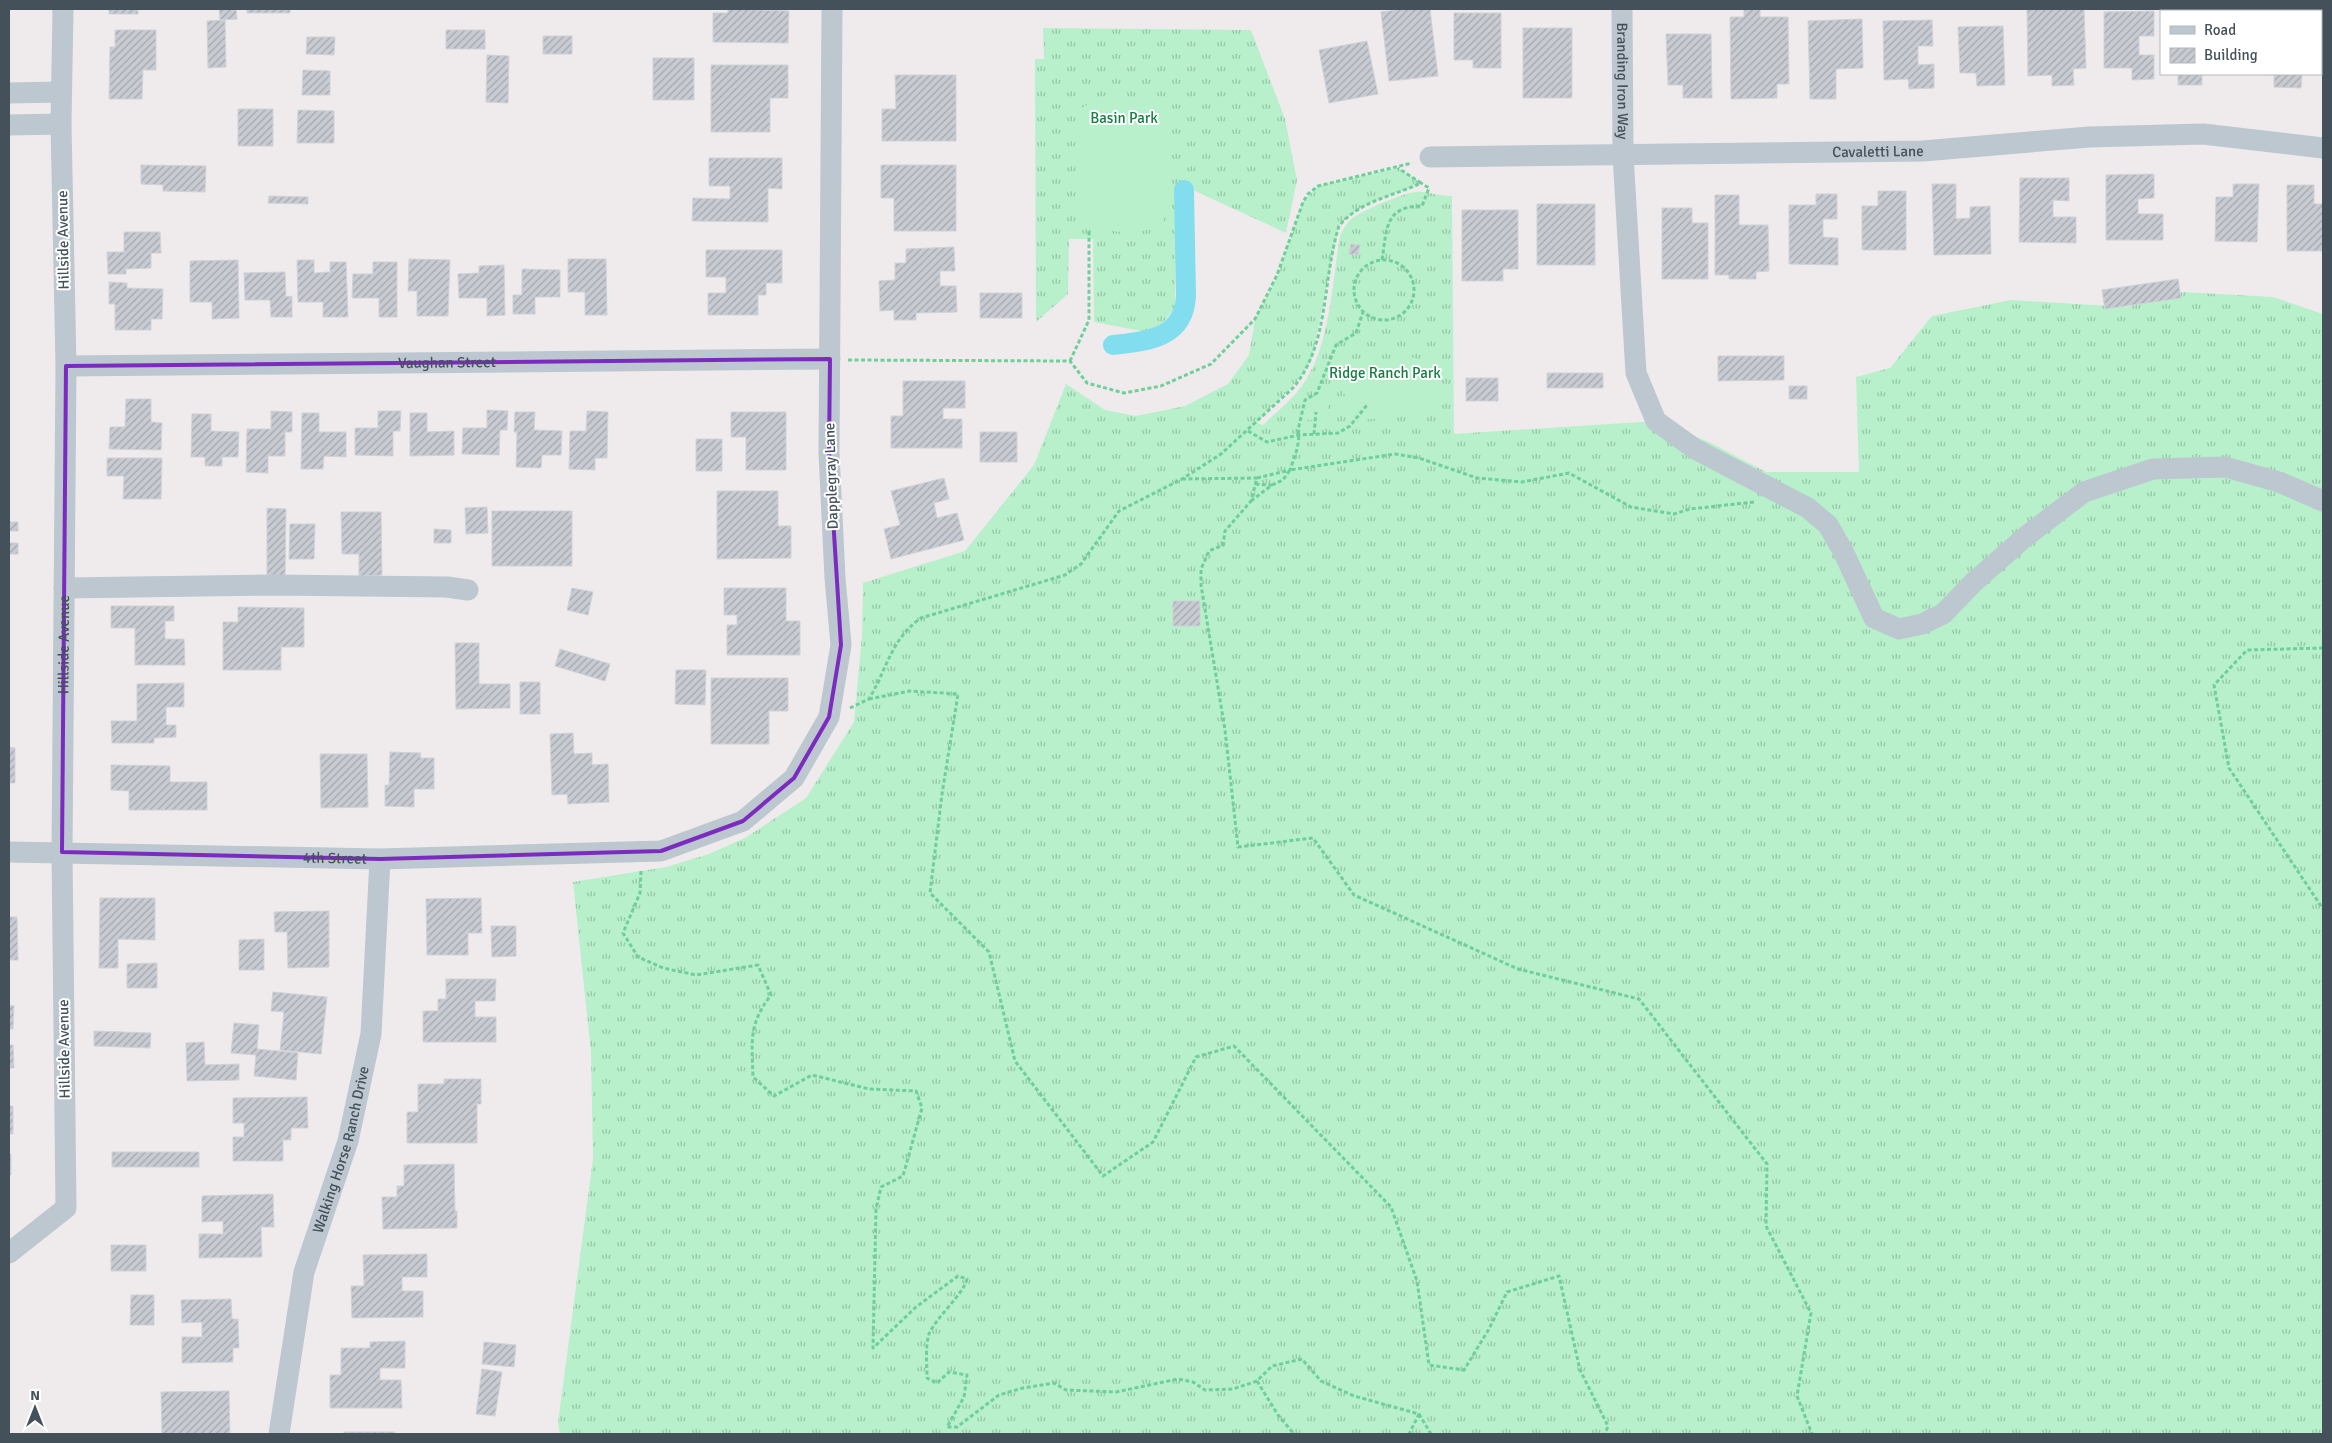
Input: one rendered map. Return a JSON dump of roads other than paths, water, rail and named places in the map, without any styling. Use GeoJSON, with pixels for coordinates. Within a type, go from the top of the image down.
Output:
{"type":"FeatureCollection","features":[{"type":"Feature","properties":{"kind":"street","name":"Hillside Avenue"},"geometry":{"type":"LineString","coordinates":[[9,1253],[66,1208],[62,852],[66,366],[61,124],[63,9]]}},
{"type":"Feature","properties":{"kind":"street","name":"Dapplegray Lane"},"geometry":{"type":"LineString","coordinates":[[652,851],[742,821],[794,778],[829,717],[841,645],[835,578],[829,453],[832,9]]}},
{"type":"Feature","properties":{"kind":"street","name":"Branding Iron Way"},"geometry":{"type":"LineString","coordinates":[[1622,9],[1623,155],[1636,373],[1656,421],[1695,449],[1808,508],[1828,525],[1843,551],[1874,618],[1899,629],[1922,624],[1943,614],[1974,582],[2025,537],[2084,492],[2153,468],[2224,467],[2279,482],[2323,501]]}},
{"type":"Feature","properties":{"kind":"street"},"geometry":{"type":"LineString","coordinates":[[9,93],[61,92]]}},
{"type":"Feature","properties":{"kind":"street"},"geometry":{"type":"LineString","coordinates":[[9,124],[61,124]]}},
{"type":"Feature","properties":{"kind":"street","name":"Cavaletti Lane"},"geometry":{"type":"LineString","coordinates":[[1430,157],[1923,151],[2089,136],[2203,134],[2323,148]]}},
{"type":"Feature","properties":{"kind":"street","name":"Vaughan Street"},"geometry":{"type":"LineString","coordinates":[[66,366],[830,359]]}},
{"type":"Feature","properties":{"kind":"street"},"geometry":{"type":"LineString","coordinates":[[64,588],[274,585],[447,587],[468,590]]}},
{"type":"Feature","properties":{"kind":"street","name":"4th Street"},"geometry":{"type":"LineString","coordinates":[[9,852],[380,860],[652,851]]}},
{"type":"Feature","properties":{"kind":"street","name":"Walking Horse Ranch Drive"},"geometry":{"type":"LineString","coordinates":[[279,1434],[304,1272],[348,1141],[371,1034],[380,860]]}},
{"type":"Feature","properties":{"kind":"waterway"},"geometry":{"type":"LineString","coordinates":[[1113,345],[1138,342],[1161,335],[1171,329],[1184,310],[1186,296],[1184,190]]}},
{"type":"Feature","properties":{"kind":"park label","name":"Basin Park"},"geometry":{"type":"Point","coordinates":[1124,118]}},
{"type":"Feature","properties":{"kind":"park label","name":"Ridge Ranch Park"},"geometry":{"type":"Point","coordinates":[1385,373]}}]}
